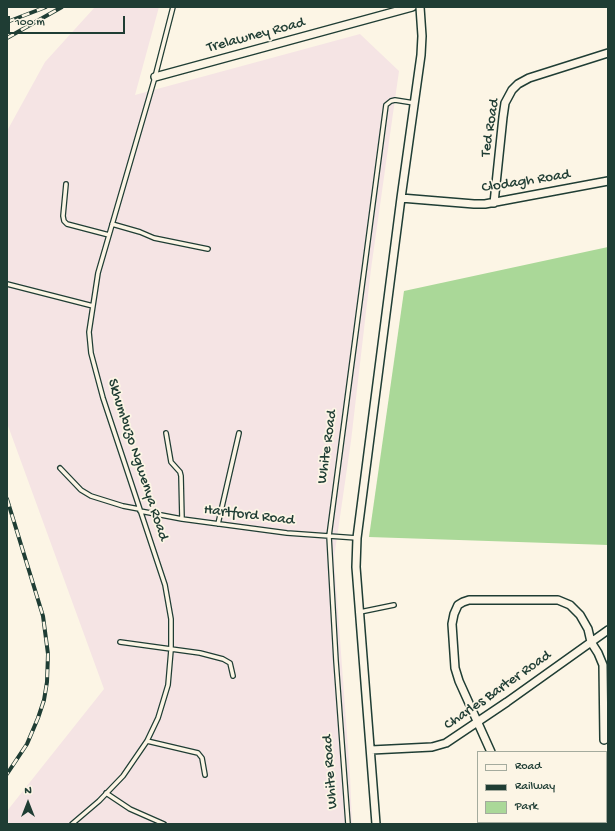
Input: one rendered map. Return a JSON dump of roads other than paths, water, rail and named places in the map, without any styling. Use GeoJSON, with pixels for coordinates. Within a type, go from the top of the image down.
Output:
{"type":"FeatureCollection","features":[{"type":"Feature","properties":{"kind":"street","name":"Trelawney Road"},"geometry":{"type":"LineString","coordinates":[[154,77],[412,7]]}},
{"type":"Feature","properties":{"kind":"street"},"geometry":{"type":"LineString","coordinates":[[376,824],[356,567],[356,538],[400,198],[421,55],[422,36],[420,7]]}},
{"type":"Feature","properties":{"kind":"street","name":"Ted Road"},"geometry":{"type":"LineString","coordinates":[[494,203],[505,103],[512,90],[518,84],[529,78],[608,54]]}},
{"type":"Feature","properties":{"kind":"street","name":"Clodagh Road"},"geometry":{"type":"LineString","coordinates":[[400,198],[474,204],[494,203],[608,181]]}},
{"type":"Feature","properties":{"kind":"street"},"geometry":{"type":"LineString","coordinates":[[491,751],[459,681],[455,668],[452,624],[458,605],[463,602],[481,599],[558,600],[570,605],[580,615],[588,629],[591,642],[598,653],[604,670],[604,740]]}},
{"type":"Feature","properties":{"kind":"street","name":"Charles Barter Road"},"geometry":{"type":"LineString","coordinates":[[371,750],[432,747],[446,743],[507,702],[608,630]]}},
{"type":"Feature","properties":{"kind":"lane","name":"Skhumbuzo Ngwenya Road"},"geometry":{"type":"LineString","coordinates":[[72,824],[123,776],[147,741],[158,718],[168,686],[171,650],[171,619],[165,586],[103,398],[91,353],[89,332],[98,273],[173,7]]}},
{"type":"Feature","properties":{"kind":"lane","name":"White Road"},"geometry":{"type":"LineString","coordinates":[[348,824],[336,661],[329,536],[386,106],[391,100],[415,103]]}},
{"type":"Feature","properties":{"kind":"lane"},"geometry":{"type":"LineString","coordinates":[[66,184],[63,216],[64,221],[67,224],[109,235]]}},
{"type":"Feature","properties":{"kind":"lane"},"geometry":{"type":"LineString","coordinates":[[112,224],[140,232],[154,238],[208,249]]}},
{"type":"Feature","properties":{"kind":"lane"},"geometry":{"type":"LineString","coordinates":[[7,284],[93,306]]}},
{"type":"Feature","properties":{"kind":"lane"},"geometry":{"type":"LineString","coordinates":[[166,433],[171,462],[180,472],[181,476],[182,519]]}},
{"type":"Feature","properties":{"kind":"lane"},"geometry":{"type":"LineString","coordinates":[[218,524],[239,433]]}},
{"type":"Feature","properties":{"kind":"lane","name":"Hartford Road"},"geometry":{"type":"LineString","coordinates":[[60,468],[80,490],[91,496],[123,506],[182,519],[218,524],[286,533],[356,538]]}},
{"type":"Feature","properties":{"kind":"lane"},"geometry":{"type":"LineString","coordinates":[[360,612],[394,605]]}},
{"type":"Feature","properties":{"kind":"lane"},"geometry":{"type":"LineString","coordinates":[[120,642],[200,653],[223,659],[230,663],[232,676]]}},
{"type":"Feature","properties":{"kind":"lane"},"geometry":{"type":"LineString","coordinates":[[147,741],[198,753],[202,758],[205,775]]}},
{"type":"Feature","properties":{"kind":"lane"},"geometry":{"type":"LineString","coordinates":[[106,793],[130,809],[164,824]]}},
{"type":"Feature","properties":{"kind":"railway"},"geometry":{"type":"LineString","coordinates":[[7,22],[46,7]]}},
{"type":"Feature","properties":{"kind":"railway"},"geometry":{"type":"LineString","coordinates":[[7,38],[62,7]]}},
{"type":"Feature","properties":{"kind":"railway"},"geometry":{"type":"LineString","coordinates":[[7,499],[43,616],[48,654],[47,682],[44,700],[38,718],[27,744],[7,774]]}}]}
